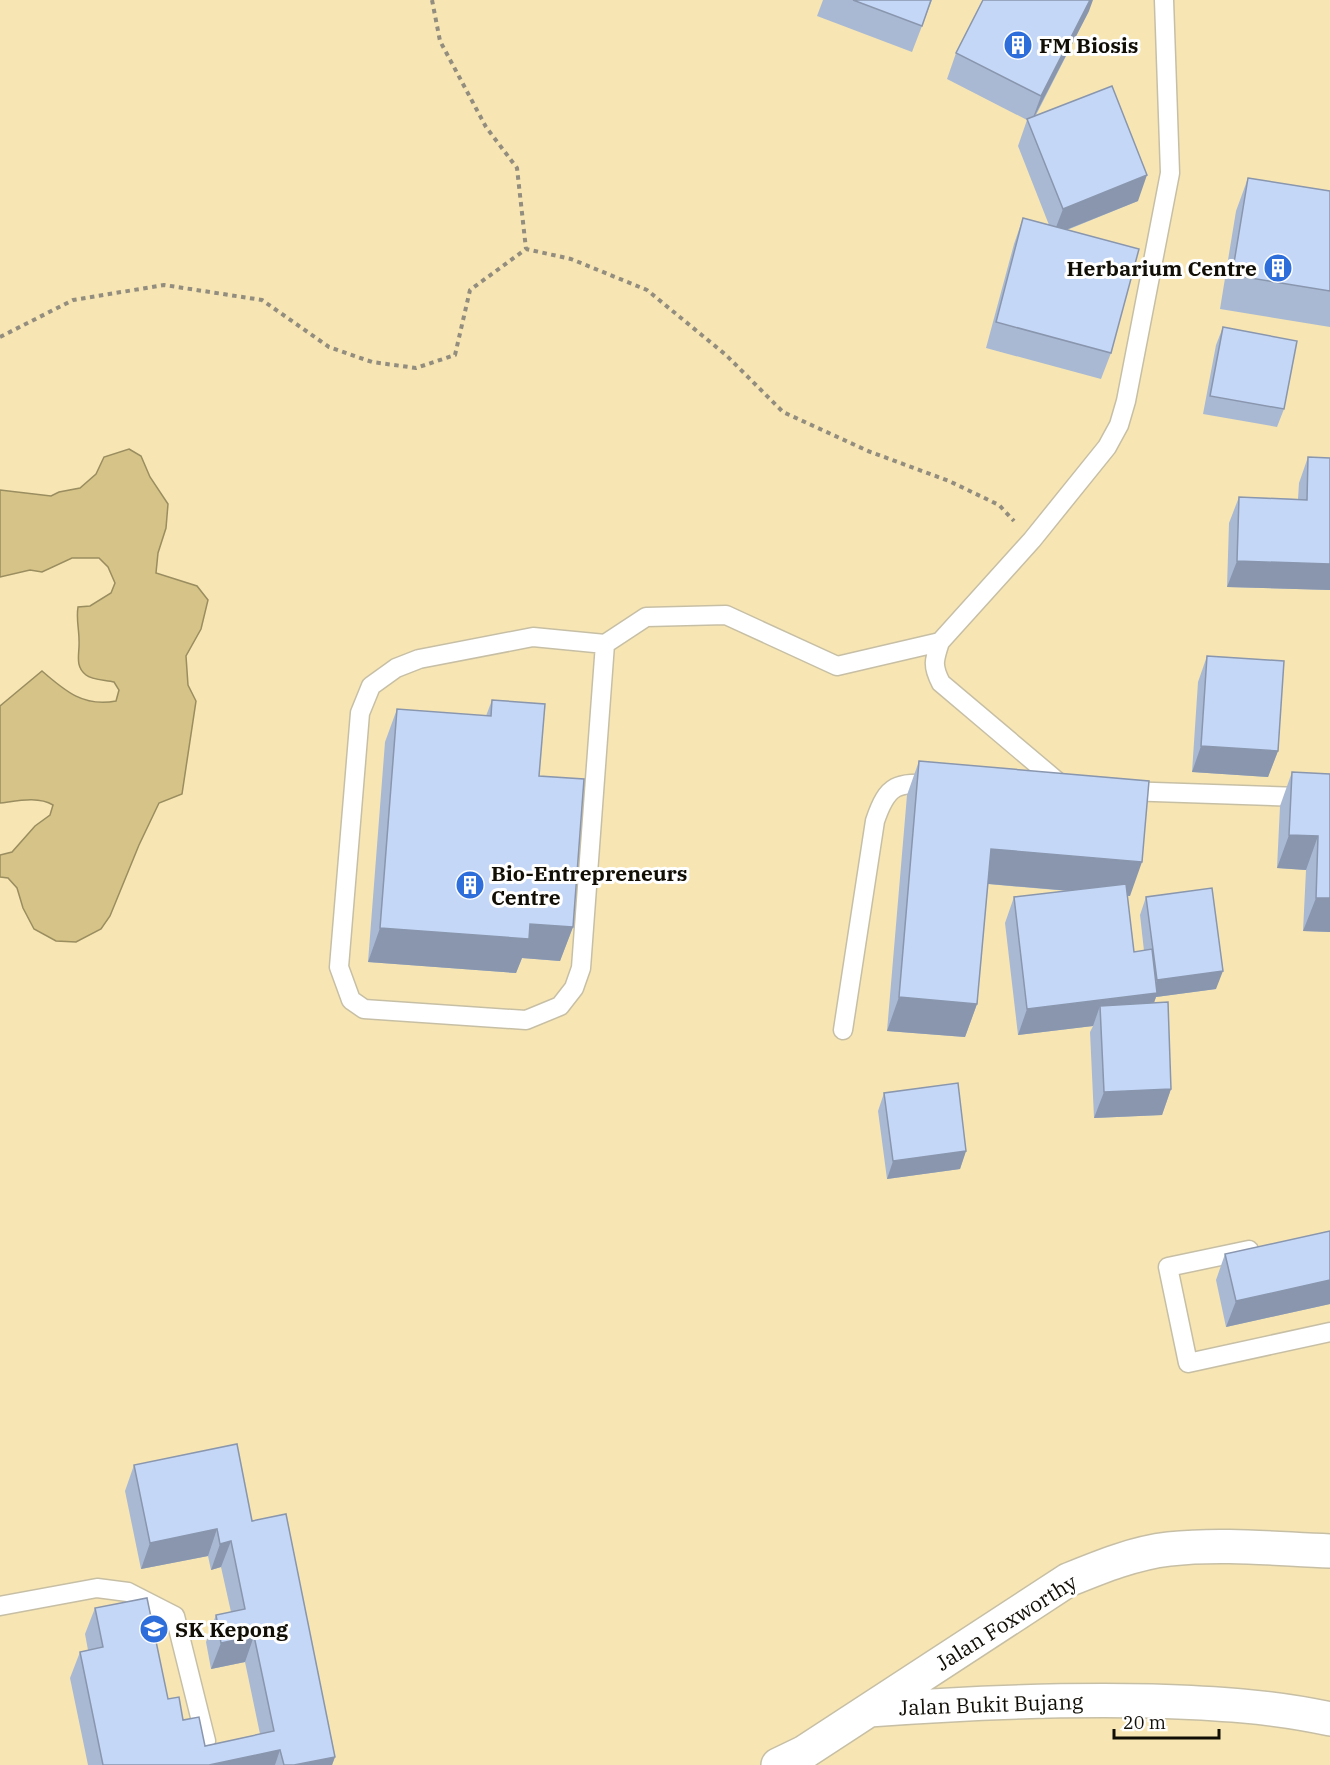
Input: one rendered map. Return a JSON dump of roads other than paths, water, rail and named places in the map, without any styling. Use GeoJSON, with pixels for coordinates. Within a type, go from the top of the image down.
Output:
{"type":"FeatureCollection","features":[{"type":"Feature","properties":{"kind":"street","name":"Jalan Foxworthy"},"geometry":{"type":"LineString","coordinates":[[778,1765],[802,1753],[1068,1580],[1111,1563],[1168,1549],[1232,1547],[1330,1551]]}},
{"type":"Feature","properties":{"kind":"street","name":"Jalan Bukit Bujang"},"geometry":{"type":"LineString","coordinates":[[867,1710],[958,1704],[1091,1700],[1209,1703],[1262,1707],[1330,1719]]}},
{"type":"Feature","properties":{"kind":"lane"},"geometry":{"type":"LineString","coordinates":[[1043,788],[1071,789],[941,683],[934,670],[936,656],[940,642],[1032,540],[1107,447],[1119,424],[1126,402],[1170,173],[1164,0]]}},
{"type":"Feature","properties":{"kind":"lane"},"geometry":{"type":"LineString","coordinates":[[605,644],[581,968],[574,988],[561,1005],[526,1020],[364,1009],[351,1000],[339,967],[360,712],[371,686],[396,668],[420,659],[533,637],[605,644],[645,617],[726,615],[837,666],[940,642]]}},
{"type":"Feature","properties":{"kind":"lane"},"geometry":{"type":"LineString","coordinates":[[843,1030],[875,821],[882,801],[893,788],[907,783],[952,784]]}},
{"type":"Feature","properties":{"kind":"lane"},"geometry":{"type":"LineString","coordinates":[[1111,790],[1330,798]]}},
{"type":"Feature","properties":{"kind":"lane"},"geometry":{"type":"LineString","coordinates":[[1260,1247],[1168,1267],[1188,1363],[1330,1332]]}},
{"type":"Feature","properties":{"kind":"lane"},"geometry":{"type":"LineString","coordinates":[[0,1606],[97,1588],[128,1592],[175,1616],[206,1741]]}},
{"type":"Feature","properties":{"kind":"place","name":"FM Biosis"},"geometry":{"type":"Point","coordinates":[1018,45]}},
{"type":"Feature","properties":{"kind":"place","name":"Herbarium Centre"},"geometry":{"type":"Point","coordinates":[1278,268]}},
{"type":"Feature","properties":{"kind":"place","name":"Bio-Entrepreneurs Centre"},"geometry":{"type":"Point","coordinates":[470,885]}},
{"type":"Feature","properties":{"kind":"place","name":"SK Kepong"},"geometry":{"type":"Point","coordinates":[154,1629]}}]}
